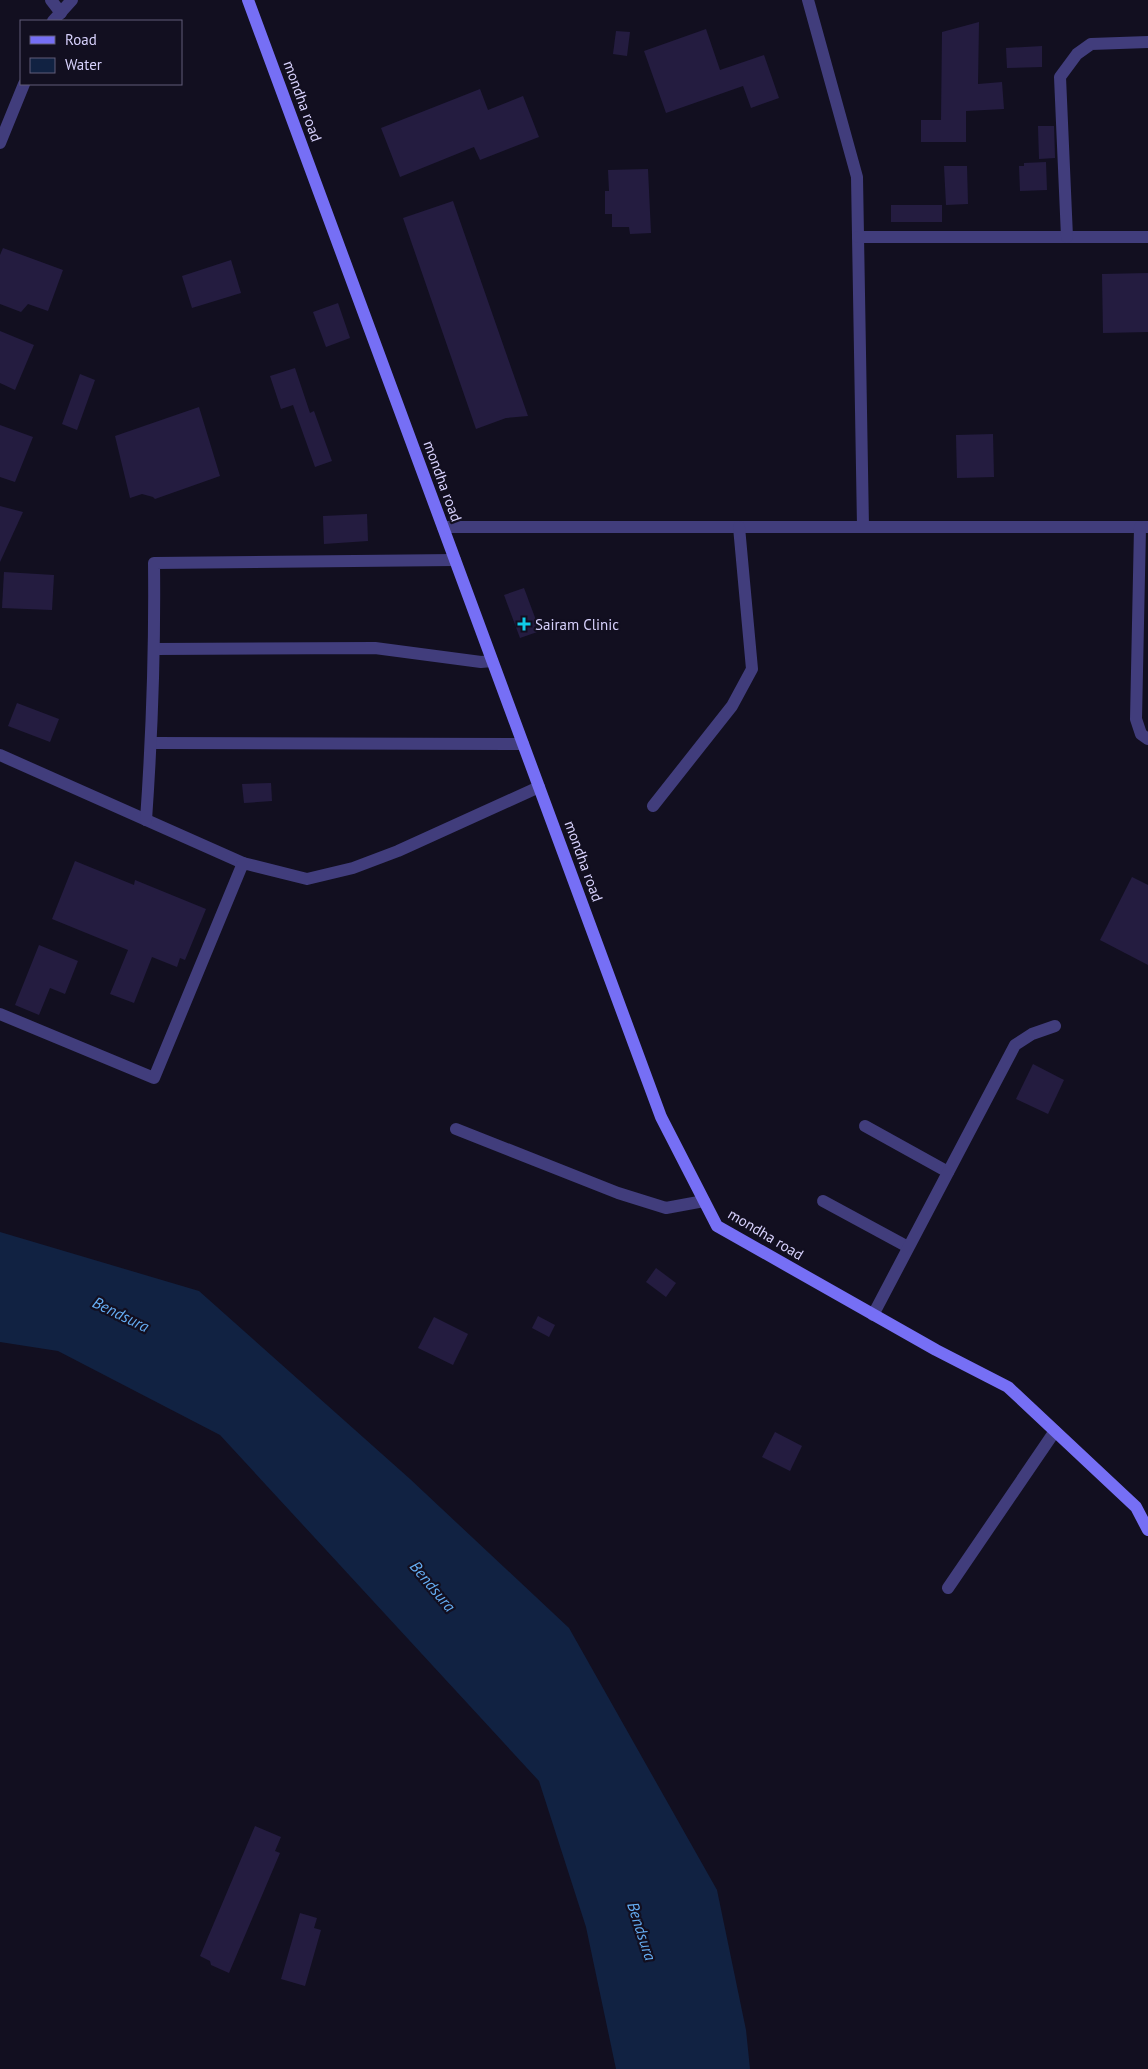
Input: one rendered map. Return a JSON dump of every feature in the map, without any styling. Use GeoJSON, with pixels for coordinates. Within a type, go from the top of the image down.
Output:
{"type":"FeatureCollection","features":[{"type":"Feature","properties":{"kind":"street"},"geometry":{"type":"LineString","coordinates":[[51,0],[57,17],[72,0]]}},
{"type":"Feature","properties":{"kind":"street","name":"mondha road"},"geometry":{"type":"LineString","coordinates":[[248,0],[661,1117],[717,1226],[936,1350],[1008,1387],[1136,1508],[1148,1530]]}},
{"type":"Feature","properties":{"kind":"street"},"geometry":{"type":"LineString","coordinates":[[808,0],[857,177],[863,527]]}},
{"type":"Feature","properties":{"kind":"street"},"geometry":{"type":"LineString","coordinates":[[1068,237],[1060,77],[1077,54],[1091,44],[1148,42]]}},
{"type":"Feature","properties":{"kind":"street"},"geometry":{"type":"LineString","coordinates":[[0,143],[24,85]]}},
{"type":"Feature","properties":{"kind":"street"},"geometry":{"type":"LineString","coordinates":[[858,237],[1148,237]]}},
{"type":"Feature","properties":{"kind":"street"},"geometry":{"type":"LineString","coordinates":[[443,527],[1144,526],[1136,719],[1141,734],[1148,739]]}},
{"type":"Feature","properties":{"kind":"street"},"geometry":{"type":"LineString","coordinates":[[653,806],[732,706],[752,669],[740,527]]}},
{"type":"Feature","properties":{"kind":"street"},"geometry":{"type":"LineString","coordinates":[[146,820],[152,743],[155,649],[154,563],[455,560]]}},
{"type":"Feature","properties":{"kind":"street"},"geometry":{"type":"LineString","coordinates":[[155,649],[375,648],[480,662],[492,660]]}},
{"type":"Feature","properties":{"kind":"street"},"geometry":{"type":"LineString","coordinates":[[152,743],[523,744]]}},
{"type":"Feature","properties":{"kind":"street"},"geometry":{"type":"LineString","coordinates":[[0,755],[243,863],[308,879],[353,868],[398,850],[539,786]]}},
{"type":"Feature","properties":{"kind":"street"},"geometry":{"type":"LineString","coordinates":[[0,1014],[154,1078],[243,863]]}},
{"type":"Feature","properties":{"kind":"street"},"geometry":{"type":"LineString","coordinates":[[873,1315],[1014,1045],[1037,1032],[1055,1026]]}},
{"type":"Feature","properties":{"kind":"street"},"geometry":{"type":"LineString","coordinates":[[865,1126],[948,1172]]}},
{"type":"Feature","properties":{"kind":"street"},"geometry":{"type":"LineString","coordinates":[[456,1129],[618,1193],[666,1208],[704,1201]]}},
{"type":"Feature","properties":{"kind":"street"},"geometry":{"type":"LineString","coordinates":[[823,1202],[908,1247]]}},
{"type":"Feature","properties":{"kind":"street"},"geometry":{"type":"LineString","coordinates":[[948,1588],[1055,1431]]}},
{"type":"Feature","properties":{"kind":"water","name":"Bendsura"},"geometry":{"type":"Polygon","coordinates":[[[0,1232],[199,1291],[410,1479],[569,1628],[717,1890],[746,2030],[750,2069],[616,2069],[586,1927],[539,1781],[220,1435],[58,1351],[0,1342],[0,1232]]]}},
{"type":"Feature","properties":{"kind":"building"},"geometry":{"type":"Polygon","coordinates":[[[979,22],[978,84],[1002,82],[1004,109],[966,111],[966,142],[921,142],[921,120],[941,120],[942,32],[979,22]]]}},
{"type":"Feature","properties":{"kind":"building"},"geometry":{"type":"Polygon","coordinates":[[[706,29],[720,70],[764,55],[779,98],[751,108],[743,86],[666,113],[644,51],[706,29]]]}},
{"type":"Feature","properties":{"kind":"building"},"geometry":{"type":"Polygon","coordinates":[[[616,31],[630,32],[627,56],[613,54],[616,31]]]}},
{"type":"Feature","properties":{"kind":"building"},"geometry":{"type":"Polygon","coordinates":[[[1042,46],[1042,67],[1007,68],[1006,48],[1042,46]]]}},
{"type":"Feature","properties":{"kind":"building"},"geometry":{"type":"Polygon","coordinates":[[[480,89],[488,110],[523,96],[539,137],[480,160],[474,147],[400,177],[381,128],[480,89]]]}},
{"type":"Feature","properties":{"kind":"building"},"geometry":{"type":"Polygon","coordinates":[[[1038,126],[1054,126],[1055,158],[1039,159],[1038,126]]]}},
{"type":"Feature","properties":{"kind":"building"},"geometry":{"type":"Polygon","coordinates":[[[1046,162],[1047,190],[1020,191],[1019,166],[1024,166],[1024,163],[1046,162]]]}},
{"type":"Feature","properties":{"kind":"building"},"geometry":{"type":"Polygon","coordinates":[[[944,166],[967,166],[968,204],[946,205],[944,166]]]}},
{"type":"Feature","properties":{"kind":"building"},"geometry":{"type":"Polygon","coordinates":[[[648,169],[651,233],[630,234],[629,227],[612,227],[612,214],[605,214],[605,191],[609,191],[608,170],[648,169]]]}},
{"type":"Feature","properties":{"kind":"building"},"geometry":{"type":"Polygon","coordinates":[[[453,201],[528,416],[506,418],[476,429],[403,218],[453,201]]]}},
{"type":"Feature","properties":{"kind":"building"},"geometry":{"type":"Polygon","coordinates":[[[891,205],[942,205],[942,222],[891,222],[891,205]]]}},
{"type":"Feature","properties":{"kind":"building"},"geometry":{"type":"Polygon","coordinates":[[[3,248],[63,270],[48,311],[28,304],[21,312],[0,304],[0,255],[3,248]]]}},
{"type":"Feature","properties":{"kind":"building"},"geometry":{"type":"Polygon","coordinates":[[[231,260],[241,293],[192,308],[182,276],[231,260]]]}},
{"type":"Feature","properties":{"kind":"building"},"geometry":{"type":"Polygon","coordinates":[[[1148,273],[1148,332],[1103,333],[1102,274],[1148,273]]]}},
{"type":"Feature","properties":{"kind":"building"},"geometry":{"type":"Polygon","coordinates":[[[338,303],[350,338],[326,347],[313,312],[338,303]]]}},
{"type":"Feature","properties":{"kind":"building"},"geometry":{"type":"Polygon","coordinates":[[[0,331],[34,345],[15,390],[0,383],[0,331]]]}},
{"type":"Feature","properties":{"kind":"building"},"geometry":{"type":"Polygon","coordinates":[[[295,368],[310,413],[314,411],[332,461],[315,467],[293,405],[281,409],[270,376],[295,368]]]}},
{"type":"Feature","properties":{"kind":"building"},"geometry":{"type":"Polygon","coordinates":[[[80,374],[95,380],[77,430],[62,424],[80,374]]]}},
{"type":"Feature","properties":{"kind":"building"},"geometry":{"type":"Polygon","coordinates":[[[199,407],[220,476],[155,499],[142,494],[130,498],[115,436],[199,407]]]}},
{"type":"Feature","properties":{"kind":"building"},"geometry":{"type":"Polygon","coordinates":[[[0,425],[33,437],[15,482],[0,477],[0,425]]]}},
{"type":"Feature","properties":{"kind":"building"},"geometry":{"type":"Polygon","coordinates":[[[993,434],[994,477],[957,478],[956,435],[993,434]]]}},
{"type":"Feature","properties":{"kind":"building"},"geometry":{"type":"Polygon","coordinates":[[[0,506],[23,512],[0,562],[0,506]]]}},
{"type":"Feature","properties":{"kind":"building"},"geometry":{"type":"Polygon","coordinates":[[[367,514],[368,541],[324,544],[323,516],[367,514]]]}},
{"type":"Feature","properties":{"kind":"building"},"geometry":{"type":"Polygon","coordinates":[[[4,572],[54,575],[52,610],[2,608],[4,572]]]}},
{"type":"Feature","properties":{"kind":"building"},"geometry":{"type":"Polygon","coordinates":[[[524,588],[540,631],[520,638],[504,595],[524,588]]]}},
{"type":"Feature","properties":{"kind":"building"},"geometry":{"type":"Polygon","coordinates":[[[17,703],[59,719],[50,742],[8,726],[17,703]]]}},
{"type":"Feature","properties":{"kind":"building"},"geometry":{"type":"Polygon","coordinates":[[[271,783],[272,801],[244,803],[242,784],[271,783]]]}},
{"type":"Feature","properties":{"kind":"building"},"geometry":{"type":"Polygon","coordinates":[[[75,861],[134,885],[135,880],[206,909],[185,960],[180,958],[177,967],[152,957],[134,1003],[110,994],[128,950],[52,919],[75,861]]]}},
{"type":"Feature","properties":{"kind":"building"},"geometry":{"type":"Polygon","coordinates":[[[1132,877],[1148,885],[1148,965],[1100,940],[1132,877]]]}},
{"type":"Feature","properties":{"kind":"building"},"geometry":{"type":"Polygon","coordinates":[[[39,945],[78,961],[65,994],[50,988],[39,1015],[15,1005],[39,945]]]}},
{"type":"Feature","properties":{"kind":"building"},"geometry":{"type":"Polygon","coordinates":[[[1033,1064],[1064,1080],[1048,1114],[1016,1099],[1033,1064]]]}},
{"type":"Feature","properties":{"kind":"building"},"geometry":{"type":"Polygon","coordinates":[[[656,1268],[676,1283],[666,1297],[646,1282],[656,1268]]]}},
{"type":"Feature","properties":{"kind":"building"},"geometry":{"type":"Polygon","coordinates":[[[538,1316],[555,1325],[549,1337],[532,1328],[538,1316]]]}},
{"type":"Feature","properties":{"kind":"building"},"geometry":{"type":"Polygon","coordinates":[[[434,1317],[468,1334],[453,1365],[418,1348],[434,1317]]]}},
{"type":"Feature","properties":{"kind":"building"},"geometry":{"type":"Polygon","coordinates":[[[775,1432],[802,1446],[790,1471],[762,1457],[775,1432]]]}},
{"type":"Feature","properties":{"kind":"building"},"geometry":{"type":"Polygon","coordinates":[[[255,1826],[281,1837],[275,1851],[280,1853],[229,1973],[211,1965],[210,1961],[200,1956],[255,1826]]]}},
{"type":"Feature","properties":{"kind":"building"},"geometry":{"type":"Polygon","coordinates":[[[300,1913],[317,1918],[314,1928],[321,1930],[305,1986],[281,1979],[300,1913]]]}},
{"type":"Feature","properties":{"kind":"place","name":"Sairam Clinic"},"geometry":{"type":"Point","coordinates":[524,624]}}]}
